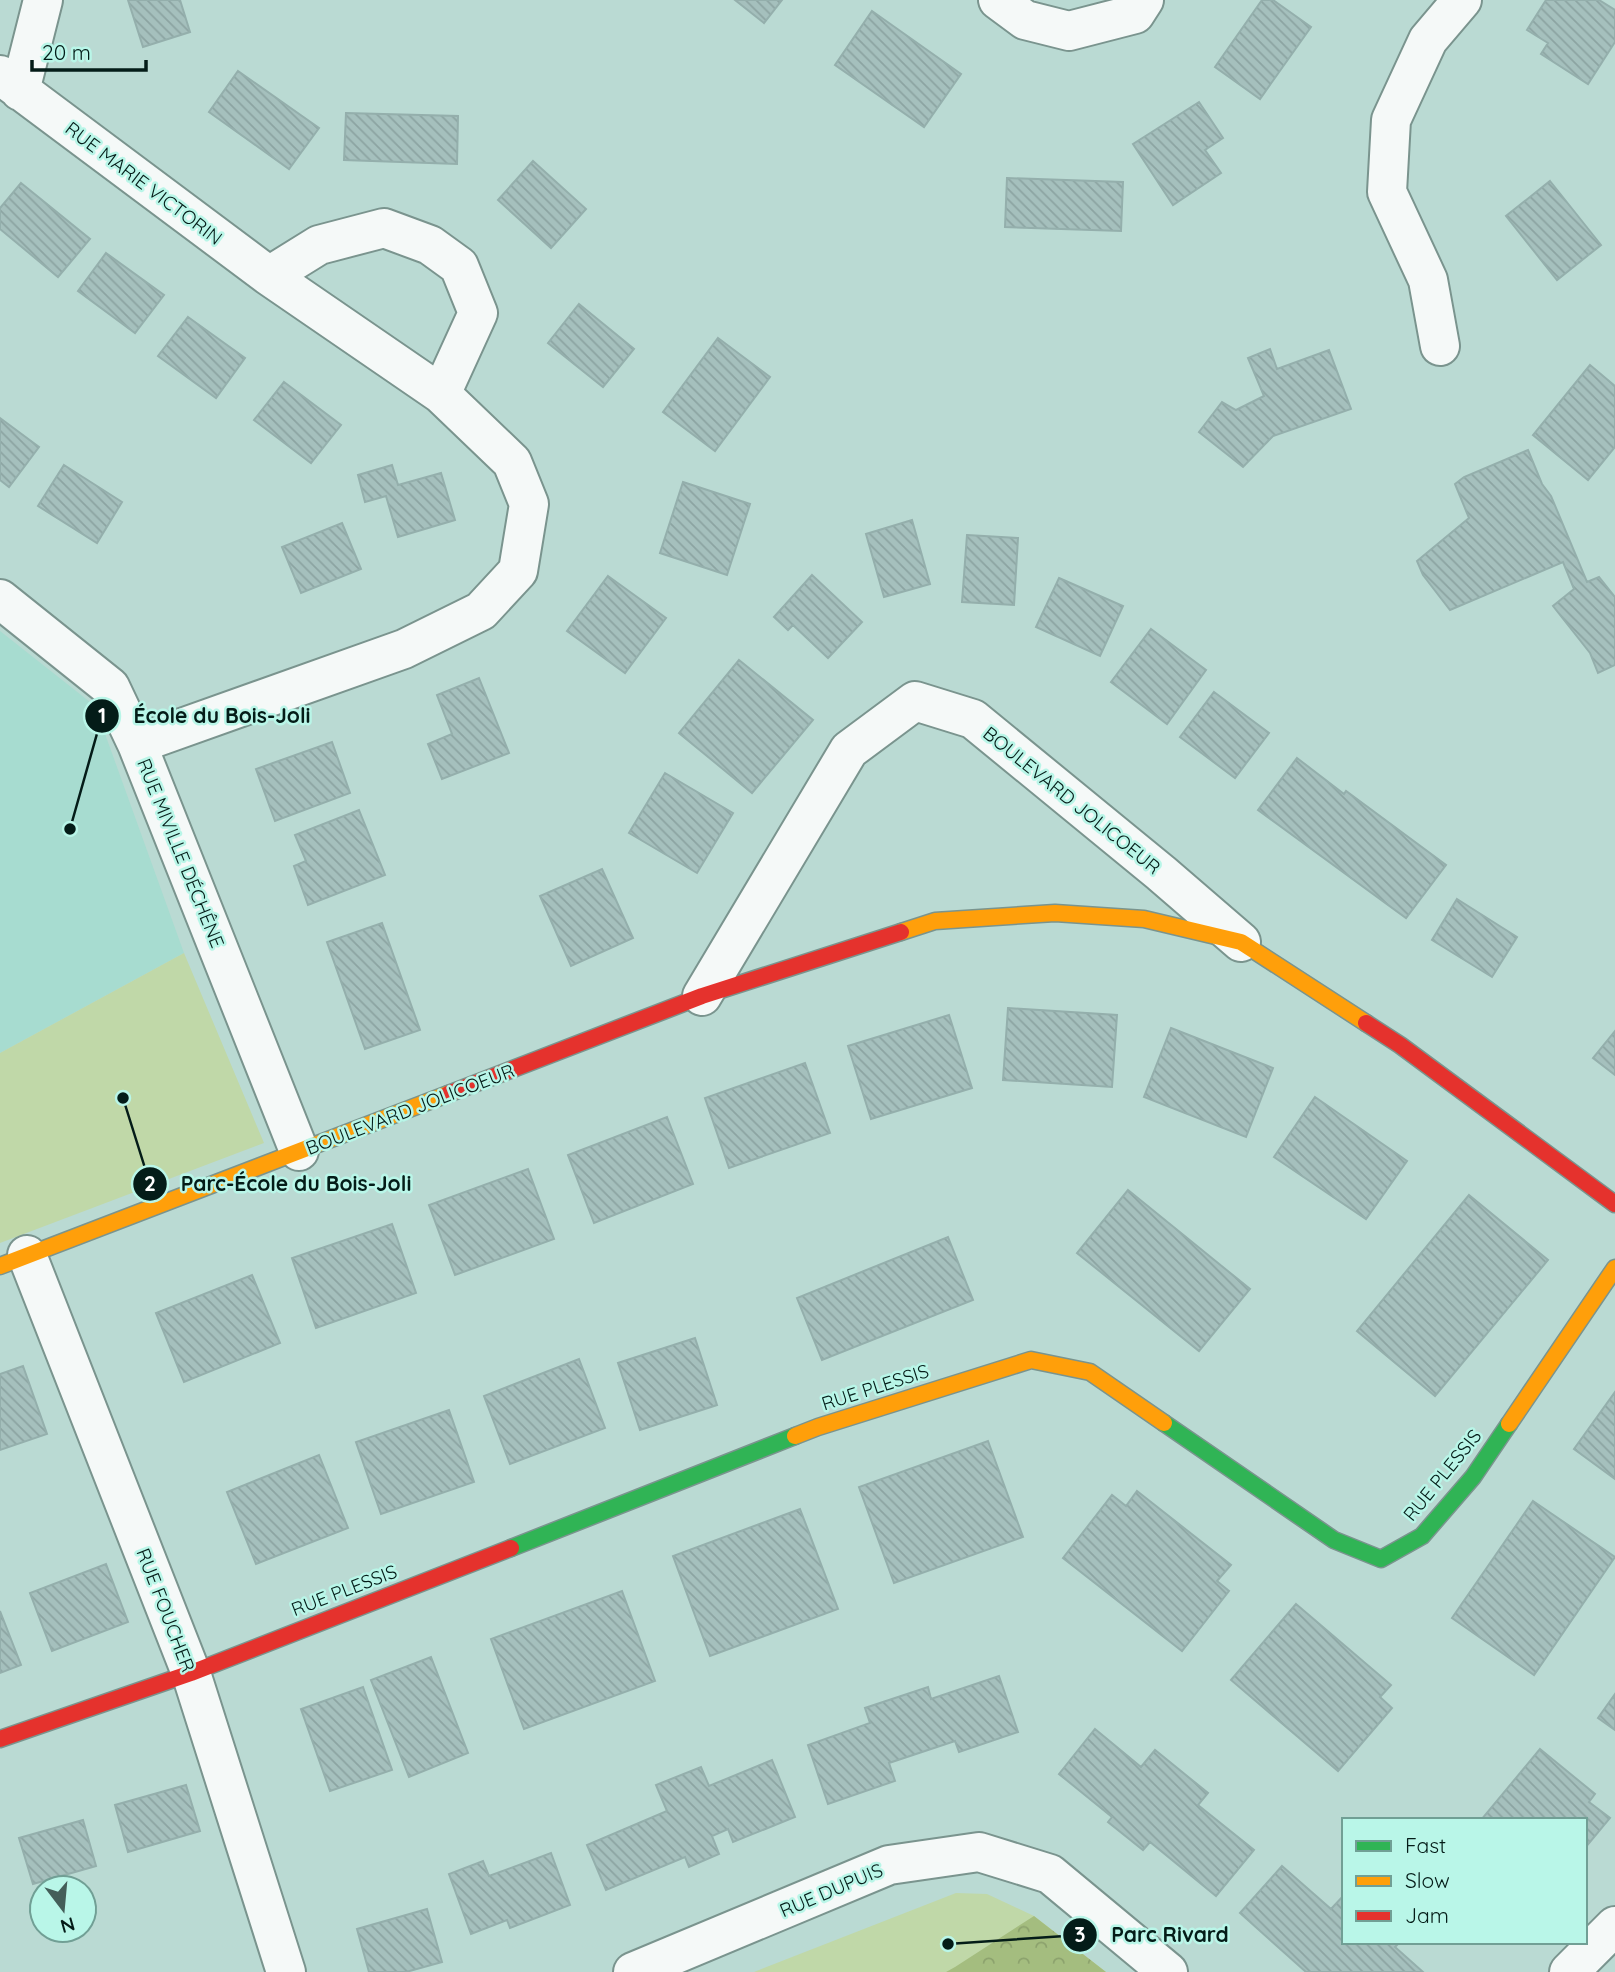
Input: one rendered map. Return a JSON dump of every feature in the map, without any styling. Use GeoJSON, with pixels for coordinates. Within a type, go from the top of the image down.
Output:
{"type":"FeatureCollection","features":[{"type":"Feature","properties":{"kind":"street","name":"RUE MARIE VICTORIN"},"geometry":{"type":"LineString","coordinates":[[43,0],[10,83],[268,276],[441,394],[512,462],[529,504],[518,572],[481,611],[404,649],[137,744]]}},
{"type":"Feature","properties":{"kind":"street"},"geometry":{"type":"LineString","coordinates":[[998,0],[1025,20],[1069,31],[1135,14],[1144,0]]}},
{"type":"Feature","properties":{"kind":"street"},"geometry":{"type":"LineString","coordinates":[[1440,345],[1429,280],[1387,192],[1391,120],[1428,40],[1462,0]]}},
{"type":"Feature","properties":{"kind":"street"},"geometry":{"type":"LineString","coordinates":[[268,276],[319,245],[384,228],[430,244],[459,266],[478,313],[441,394]]}},
{"type":"Feature","properties":{"kind":"street","name":"RUE MIVILLE DÉCHÊNE"},"geometry":{"type":"LineString","coordinates":[[0,599],[110,687],[137,744],[299,1152]]}},
{"type":"Feature","properties":{"kind":"street","name":"BOULEVARD JOLICOEUR"},"geometry":{"type":"LineString","coordinates":[[702,996],[849,750],[915,701],[973,719],[1241,942],[1400,1045],[1615,1205]]}},
{"type":"Feature","properties":{"kind":"street","name":"BOULEVARD JOLICOEUR"},"geometry":{"type":"LineString","coordinates":[[14,1261],[702,996],[935,921],[1055,913],[1144,919],[1241,942]]}},
{"type":"Feature","properties":{"kind":"street","name":"RUE FOUCHER"},"geometry":{"type":"LineString","coordinates":[[14,1261],[191,1673],[286,1972]]}},
{"type":"Feature","properties":{"kind":"street","name":"RUE PLESSIS"},"geometry":{"type":"LineString","coordinates":[[0,1739],[191,1673],[818,1427],[1031,1360],[1090,1372],[1334,1540],[1381,1559],[1422,1536],[1473,1477],[1615,1268]]}},
{"type":"Feature","properties":{"kind":"street","name":"RUE DUPUIS"},"geometry":{"type":"LineString","coordinates":[[633,1972],[889,1865],[979,1852],[1050,1874],[1168,1972]]}},
{"type":"Feature","properties":{"kind":"street"},"geometry":{"type":"LineString","coordinates":[[1569,1972],[1615,1926]]}},
{"type":"Feature","properties":{"kind":"shaded area"},"geometry":{"type":"Polygon","coordinates":[[[0,631],[95,706],[184,953],[0,1053],[0,631]]]}},
{"type":"Feature","properties":{"kind":"shaded area"},"geometry":{"type":"Polygon","coordinates":[[[184,953],[264,1143],[0,1243],[0,1053],[184,953]]]}},
{"type":"Feature","properties":{"kind":"shaded area"},"geometry":{"type":"Polygon","coordinates":[[[956,1893],[987,1894],[1034,1916],[1106,1972],[754,1972],[956,1893]]]}},
{"type":"Feature","properties":{"kind":"green space"},"geometry":{"type":"Polygon","coordinates":[[[1034,1916],[1106,1972],[946,1972],[955,1967],[1034,1916]]]}},
{"type":"Feature","properties":{"kind":"building"},"geometry":{"type":"Polygon","coordinates":[[[128,0],[180,0],[190,32],[143,47],[128,0]]]}},
{"type":"Feature","properties":{"kind":"building"},"geometry":{"type":"Polygon","coordinates":[[[735,0],[782,0],[764,23],[735,0]]]}},
{"type":"Feature","properties":{"kind":"building"},"geometry":{"type":"Polygon","coordinates":[[[1262,0],[1273,0],[1311,27],[1260,99],[1215,67],[1262,0]]]}},
{"type":"Feature","properties":{"kind":"building"},"geometry":{"type":"Polygon","coordinates":[[[1546,0],[1599,0],[1615,10],[1615,42],[1588,84],[1541,54],[1548,43],[1527,30],[1546,0]]]}},
{"type":"Feature","properties":{"kind":"building"},"geometry":{"type":"Polygon","coordinates":[[[872,11],[961,74],[924,127],[835,65],[872,11]]]}},
{"type":"Feature","properties":{"kind":"building"},"geometry":{"type":"Polygon","coordinates":[[[238,71],[319,128],[289,169],[209,112],[238,71]]]}},
{"type":"Feature","properties":{"kind":"building"},"geometry":{"type":"Polygon","coordinates":[[[1199,102],[1223,138],[1205,150],[1221,173],[1173,205],[1133,144],[1199,102]]]}},
{"type":"Feature","properties":{"kind":"building"},"geometry":{"type":"Polygon","coordinates":[[[346,113],[458,116],[457,164],[344,160],[346,113]]]}},
{"type":"Feature","properties":{"kind":"building"},"geometry":{"type":"Polygon","coordinates":[[[533,161],[586,209],[551,248],[498,200],[533,161]]]}},
{"type":"Feature","properties":{"kind":"building"},"geometry":{"type":"Polygon","coordinates":[[[1007,178],[1123,182],[1121,231],[1005,227],[1007,178]]]}},
{"type":"Feature","properties":{"kind":"building"},"geometry":{"type":"Polygon","coordinates":[[[1550,181],[1601,245],[1557,280],[1506,216],[1550,181]]]}},
{"type":"Feature","properties":{"kind":"building"},"geometry":{"type":"Polygon","coordinates":[[[21,183],[90,239],[58,277],[0,229],[0,208],[21,183]]]}},
{"type":"Feature","properties":{"kind":"building"},"geometry":{"type":"Polygon","coordinates":[[[106,253],[164,295],[135,333],[78,291],[106,253]]]}},
{"type":"Feature","properties":{"kind":"building"},"geometry":{"type":"Polygon","coordinates":[[[579,304],[634,349],[603,387],[548,343],[579,304]]]}},
{"type":"Feature","properties":{"kind":"building"},"geometry":{"type":"Polygon","coordinates":[[[188,317],[245,358],[216,398],[158,356],[188,317]]]}},
{"type":"Feature","properties":{"kind":"building"},"geometry":{"type":"Polygon","coordinates":[[[718,338],[770,377],[715,451],[663,412],[718,338]]]}},
{"type":"Feature","properties":{"kind":"building"},"geometry":{"type":"Polygon","coordinates":[[[1270,349],[1277,369],[1329,350],[1351,409],[1273,436],[1243,467],[1199,432],[1222,402],[1236,410],[1264,396],[1248,358],[1270,349]]]}},
{"type":"Feature","properties":{"kind":"building"},"geometry":{"type":"Polygon","coordinates":[[[1590,365],[1615,386],[1615,447],[1588,480],[1533,435],[1590,365]]]}},
{"type":"Feature","properties":{"kind":"building"},"geometry":{"type":"Polygon","coordinates":[[[284,382],[341,425],[311,463],[254,420],[284,382]]]}},
{"type":"Feature","properties":{"kind":"building"},"geometry":{"type":"Polygon","coordinates":[[[0,418],[39,447],[9,487],[0,480],[0,418]]]}},
{"type":"Feature","properties":{"kind":"building"},"geometry":{"type":"Polygon","coordinates":[[[1528,450],[1542,484],[1551,496],[1587,582],[1599,577],[1615,597],[1615,665],[1598,673],[1590,653],[1553,606],[1574,589],[1563,562],[1450,610],[1423,575],[1417,561],[1469,518],[1455,484],[1464,477],[1528,450]]]}},
{"type":"Feature","properties":{"kind":"building"},"geometry":{"type":"Polygon","coordinates":[[[64,465],[122,502],[97,543],[38,506],[64,465]]]}},
{"type":"Feature","properties":{"kind":"building"},"geometry":{"type":"Polygon","coordinates":[[[392,465],[398,485],[441,473],[455,520],[398,537],[386,496],[365,502],[358,475],[392,465]]]}},
{"type":"Feature","properties":{"kind":"building"},"geometry":{"type":"Polygon","coordinates":[[[683,482],[750,504],[727,575],[660,553],[683,482]]]}},
{"type":"Feature","properties":{"kind":"building"},"geometry":{"type":"Polygon","coordinates":[[[912,520],[930,584],[884,597],[866,534],[912,520]]]}},
{"type":"Feature","properties":{"kind":"building"},"geometry":{"type":"Polygon","coordinates":[[[342,523],[361,569],[301,593],[282,547],[342,523]]]}},
{"type":"Feature","properties":{"kind":"building"},"geometry":{"type":"Polygon","coordinates":[[[967,535],[1018,538],[1014,605],[962,602],[967,535]]]}},
{"type":"Feature","properties":{"kind":"building"},"geometry":{"type":"Polygon","coordinates":[[[812,575],[862,622],[828,658],[793,625],[788,630],[774,617],[812,575]]]}},
{"type":"Feature","properties":{"kind":"building"},"geometry":{"type":"Polygon","coordinates":[[[608,576],[666,618],[625,673],[567,631],[608,576]]]}},
{"type":"Feature","properties":{"kind":"building"},"geometry":{"type":"Polygon","coordinates":[[[1059,578],[1123,606],[1100,656],[1036,627],[1059,578]]]}},
{"type":"Feature","properties":{"kind":"building"},"geometry":{"type":"Polygon","coordinates":[[[1151,629],[1206,670],[1167,724],[1111,682],[1151,629]]]}},
{"type":"Feature","properties":{"kind":"building"},"geometry":{"type":"Polygon","coordinates":[[[739,660],[813,720],[752,793],[679,733],[739,660]]]}},
{"type":"Feature","properties":{"kind":"building"},"geometry":{"type":"Polygon","coordinates":[[[479,678],[509,753],[442,779],[428,744],[452,734],[437,695],[479,678]]]}},
{"type":"Feature","properties":{"kind":"building"},"geometry":{"type":"Polygon","coordinates":[[[1214,692],[1269,733],[1235,778],[1180,737],[1214,692]]]}},
{"type":"Feature","properties":{"kind":"building"},"geometry":{"type":"Polygon","coordinates":[[[332,742],[350,793],[275,821],[256,769],[332,742]]]}},
{"type":"Feature","properties":{"kind":"building"},"geometry":{"type":"Polygon","coordinates":[[[1297,758],[1446,865],[1406,918],[1258,810],[1297,758]]]}},
{"type":"Feature","properties":{"kind":"building"},"geometry":{"type":"Polygon","coordinates":[[[665,773],[733,813],[697,873],[629,833],[665,773]]]}},
{"type":"Feature","properties":{"kind":"building"},"geometry":{"type":"Polygon","coordinates":[[[359,810],[385,875],[308,905],[294,866],[306,861],[295,835],[359,810]]]}},
{"type":"Feature","properties":{"kind":"building"},"geometry":{"type":"Polygon","coordinates":[[[602,869],[633,938],[571,966],[540,896],[602,869]]]}},
{"type":"Feature","properties":{"kind":"building"},"geometry":{"type":"Polygon","coordinates":[[[1457,899],[1517,937],[1492,977],[1432,940],[1457,899]]]}},
{"type":"Feature","properties":{"kind":"building"},"geometry":{"type":"Polygon","coordinates":[[[382,923],[420,1030],[365,1049],[327,942],[382,923]]]}},
{"type":"Feature","properties":{"kind":"building"},"geometry":{"type":"Polygon","coordinates":[[[1008,1008],[1117,1015],[1112,1087],[1003,1080],[1008,1008]]]}},
{"type":"Feature","properties":{"kind":"building"},"geometry":{"type":"Polygon","coordinates":[[[949,1015],[972,1088],[871,1119],[848,1046],[949,1015]]]}},
{"type":"Feature","properties":{"kind":"building"},"geometry":{"type":"Polygon","coordinates":[[[1171,1028],[1273,1068],[1246,1137],[1144,1097],[1171,1028]]]}},
{"type":"Feature","properties":{"kind":"building"},"geometry":{"type":"Polygon","coordinates":[[[1615,1031],[1615,1075],[1593,1058],[1615,1031]]]}},
{"type":"Feature","properties":{"kind":"building"},"geometry":{"type":"Polygon","coordinates":[[[805,1063],[830,1133],[729,1168],[705,1098],[805,1063]]]}},
{"type":"Feature","properties":{"kind":"building"},"geometry":{"type":"Polygon","coordinates":[[[1315,1097],[1407,1161],[1366,1219],[1274,1157],[1315,1097]]]}},
{"type":"Feature","properties":{"kind":"building"},"geometry":{"type":"Polygon","coordinates":[[[667,1117],[693,1184],[594,1223],[568,1155],[667,1117]]]}},
{"type":"Feature","properties":{"kind":"building"},"geometry":{"type":"Polygon","coordinates":[[[528,1169],[554,1239],[455,1275],[429,1205],[528,1169]]]}},
{"type":"Feature","properties":{"kind":"building"},"geometry":{"type":"Polygon","coordinates":[[[1128,1190],[1250,1289],[1199,1351],[1077,1253],[1128,1190]]]}},
{"type":"Feature","properties":{"kind":"building"},"geometry":{"type":"Polygon","coordinates":[[[1469,1195],[1548,1260],[1435,1396],[1357,1331],[1469,1195]]]}},
{"type":"Feature","properties":{"kind":"building"},"geometry":{"type":"Polygon","coordinates":[[[392,1224],[416,1293],[316,1328],[292,1258],[392,1224]]]}},
{"type":"Feature","properties":{"kind":"building"},"geometry":{"type":"Polygon","coordinates":[[[948,1237],[973,1300],[822,1360],[797,1298],[948,1237]]]}},
{"type":"Feature","properties":{"kind":"building"},"geometry":{"type":"Polygon","coordinates":[[[252,1275],[280,1343],[184,1382],[156,1313],[252,1275]]]}},
{"type":"Feature","properties":{"kind":"building"},"geometry":{"type":"Polygon","coordinates":[[[695,1338],[717,1405],[640,1430],[618,1363],[695,1338]]]}},
{"type":"Feature","properties":{"kind":"building"},"geometry":{"type":"Polygon","coordinates":[[[579,1359],[605,1428],[510,1464],[484,1396],[579,1359]]]}},
{"type":"Feature","properties":{"kind":"building"},"geometry":{"type":"Polygon","coordinates":[[[23,1366],[47,1434],[0,1450],[0,1374],[23,1366]]]}},
{"type":"Feature","properties":{"kind":"building"},"geometry":{"type":"Polygon","coordinates":[[[1615,1392],[1615,1479],[1574,1449],[1615,1392]]]}},
{"type":"Feature","properties":{"kind":"building"},"geometry":{"type":"Polygon","coordinates":[[[449,1410],[474,1482],[381,1514],[356,1442],[449,1410]]]}},
{"type":"Feature","properties":{"kind":"building"},"geometry":{"type":"Polygon","coordinates":[[[988,1441],[1023,1537],[894,1583],[859,1487],[988,1441]]]}},
{"type":"Feature","properties":{"kind":"building"},"geometry":{"type":"Polygon","coordinates":[[[319,1455],[348,1528],[256,1564],[227,1492],[319,1455]]]}},
{"type":"Feature","properties":{"kind":"building"},"geometry":{"type":"Polygon","coordinates":[[[1137,1491],[1231,1565],[1217,1581],[1229,1591],[1182,1651],[1063,1558],[1112,1495],[1126,1506],[1137,1491]]]}},
{"type":"Feature","properties":{"kind":"building"},"geometry":{"type":"Polygon","coordinates":[[[1533,1501],[1615,1557],[1534,1675],[1452,1618],[1533,1501]]]}},
{"type":"Feature","properties":{"kind":"building"},"geometry":{"type":"Polygon","coordinates":[[[800,1509],[838,1609],[710,1656],[673,1556],[800,1509]]]}},
{"type":"Feature","properties":{"kind":"building"},"geometry":{"type":"Polygon","coordinates":[[[106,1564],[128,1622],[52,1651],[30,1593],[106,1564]]]}},
{"type":"Feature","properties":{"kind":"building"},"geometry":{"type":"Polygon","coordinates":[[[622,1591],[655,1681],[524,1729],[491,1639],[622,1591]]]}},
{"type":"Feature","properties":{"kind":"building"},"geometry":{"type":"Polygon","coordinates":[[[1296,1604],[1391,1685],[1380,1697],[1392,1708],[1338,1771],[1231,1680],[1296,1604]]]}},
{"type":"Feature","properties":{"kind":"building"},"geometry":{"type":"Polygon","coordinates":[[[0,1611],[21,1665],[0,1673],[0,1611]]]}},
{"type":"Feature","properties":{"kind":"building"},"geometry":{"type":"Polygon","coordinates":[[[431,1657],[468,1753],[409,1777],[371,1680],[431,1657]]]}},
{"type":"Feature","properties":{"kind":"building"},"geometry":{"type":"Polygon","coordinates":[[[999,1676],[1018,1732],[959,1752],[955,1741],[889,1763],[895,1781],[828,1804],[808,1745],[870,1723],[865,1708],[928,1687],[931,1699],[999,1676]]]}},
{"type":"Feature","properties":{"kind":"building"},"geometry":{"type":"Polygon","coordinates":[[[363,1687],[392,1770],[330,1791],[301,1709],[363,1687]]]}},
{"type":"Feature","properties":{"kind":"building"},"geometry":{"type":"Polygon","coordinates":[[[1615,1694],[1615,1730],[1598,1718],[1615,1694]]]}},
{"type":"Feature","properties":{"kind":"building"},"geometry":{"type":"Polygon","coordinates":[[[1095,1729],[1141,1767],[1155,1750],[1208,1793],[1198,1805],[1254,1850],[1216,1896],[1150,1842],[1143,1850],[1108,1822],[1112,1817],[1059,1774],[1095,1729]]]}},
{"type":"Feature","properties":{"kind":"building"},"geometry":{"type":"Polygon","coordinates":[[[1540,1749],[1595,1794],[1589,1802],[1610,1818],[1587,1846],[1587,1818],[1483,1818],[1540,1749]]]}},
{"type":"Feature","properties":{"kind":"building"},"geometry":{"type":"Polygon","coordinates":[[[772,1760],[795,1817],[733,1842],[728,1829],[712,1836],[719,1854],[689,1867],[685,1857],[606,1890],[587,1845],[667,1811],[656,1785],[701,1767],[709,1786],[772,1760]]]}},
{"type":"Feature","properties":{"kind":"building"},"geometry":{"type":"Polygon","coordinates":[[[186,1785],[200,1831],[128,1852],[115,1805],[186,1785]]]}},
{"type":"Feature","properties":{"kind":"building"},"geometry":{"type":"Polygon","coordinates":[[[83,1820],[96,1866],[68,1874],[30,1874],[19,1838],[83,1820]]]}},
{"type":"Feature","properties":{"kind":"building"},"geometry":{"type":"Polygon","coordinates":[[[551,1853],[570,1905],[510,1928],[507,1920],[471,1934],[449,1874],[483,1861],[489,1876],[551,1853]]]}},
{"type":"Feature","properties":{"kind":"building"},"geometry":{"type":"Polygon","coordinates":[[[1282,1866],[1331,1909],[1342,1897],[1342,1944],[1398,1944],[1395,1947],[1423,1972],[1306,1972],[1240,1913],[1282,1866]]]}},
{"type":"Feature","properties":{"kind":"building"},"geometry":{"type":"Polygon","coordinates":[[[427,1909],[442,1962],[406,1972],[369,1972],[357,1929],[427,1909]]]}},
{"type":"Feature","properties":{"kind":"traffic: fast"},"geometry":{"type":"LineString","coordinates":[[1164,1423],[1334,1540],[1381,1559],[1422,1536],[1473,1477],[1509,1424]]}},
{"type":"Feature","properties":{"kind":"traffic: fast"},"geometry":{"type":"LineString","coordinates":[[511,1548],[795,1436]]}},
{"type":"Feature","properties":{"kind":"traffic: slow"},"geometry":{"type":"LineString","coordinates":[[901,932],[935,921],[1055,913],[1144,919],[1241,942],[1366,1023]]}},
{"type":"Feature","properties":{"kind":"traffic: slow"},"geometry":{"type":"LineString","coordinates":[[0,1266],[448,1094]]}},
{"type":"Feature","properties":{"kind":"traffic: slow"},"geometry":{"type":"LineString","coordinates":[[1509,1424],[1615,1268]]}},
{"type":"Feature","properties":{"kind":"traffic: slow"},"geometry":{"type":"LineString","coordinates":[[795,1436],[1031,1360],[1090,1372],[1164,1423]]}},
{"type":"Feature","properties":{"kind":"traffic: jam"},"geometry":{"type":"LineString","coordinates":[[448,1094],[702,996],[901,932]]}},
{"type":"Feature","properties":{"kind":"traffic: jam"},"geometry":{"type":"LineString","coordinates":[[1366,1023],[1400,1045],[1615,1204]]}},
{"type":"Feature","properties":{"kind":"traffic: jam"},"geometry":{"type":"LineString","coordinates":[[0,1739],[191,1673],[511,1548]]}},
{"type":"Feature","properties":{"kind":"place","name":"École du Bois-Joli"},"geometry":{"type":"Point","coordinates":[70,829]}},
{"type":"Feature","properties":{"kind":"place","name":"Parc-École du Bois-Joli"},"geometry":{"type":"Point","coordinates":[123,1098]}},
{"type":"Feature","properties":{"kind":"place","name":"Parc Rivard"},"geometry":{"type":"Point","coordinates":[948,1944]}}]}
